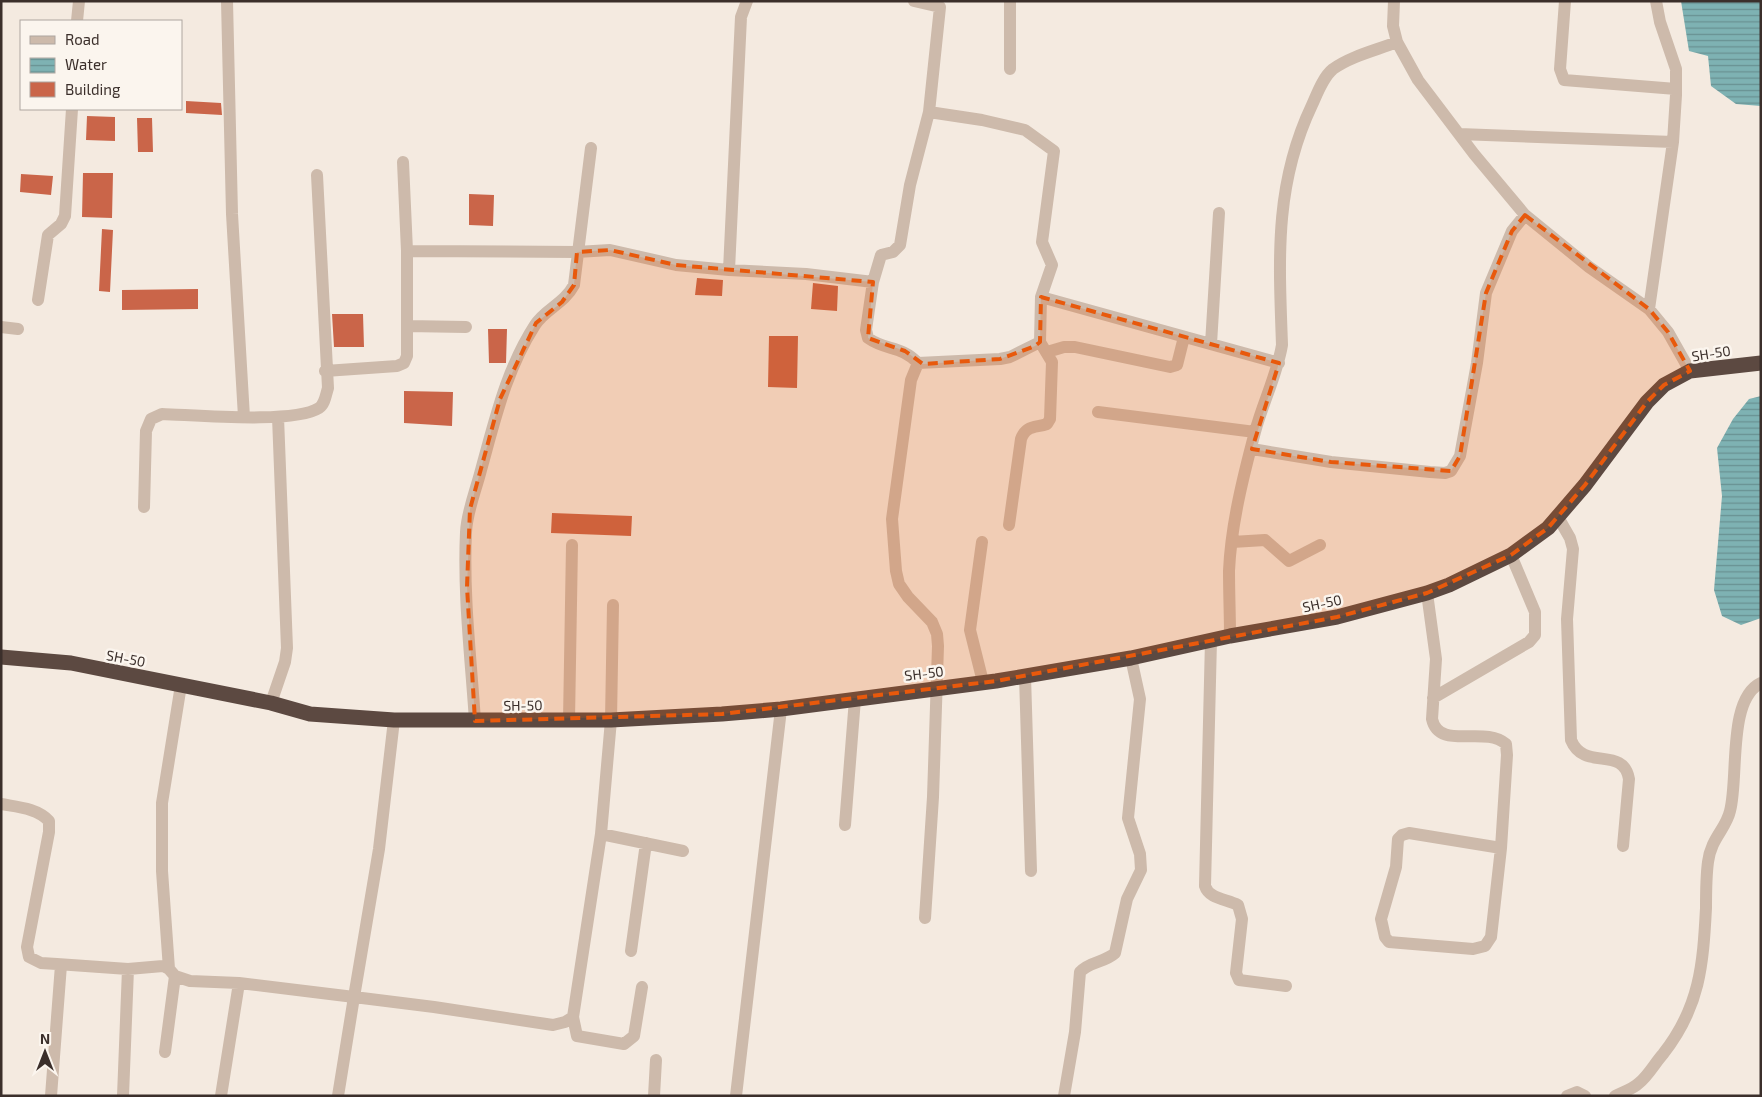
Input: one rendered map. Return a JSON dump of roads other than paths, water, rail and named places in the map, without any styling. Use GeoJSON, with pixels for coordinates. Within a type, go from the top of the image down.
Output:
{"type":"FeatureCollection","features":[{"type":"Feature","properties":{"kind":"highway","name":"SH-50"},"geometry":{"type":"LineString","coordinates":[[1,657],[71,663],[271,703],[310,714],[394,720],[611,720],[781,709],[1025,676],[1131,658],[1230,636],[1337,617],[1428,593],[1511,555],[1548,528],[1586,485],[1647,402],[1664,385],[1690,371],[1761,362]]}},
{"type":"Feature","properties":{"kind":"street"},"geometry":{"type":"LineString","coordinates":[[77,20],[79,1]]}},
{"type":"Feature","properties":{"kind":"street"},"geometry":{"type":"LineString","coordinates":[[227,1],[232,214],[244,416]]}},
{"type":"Feature","properties":{"kind":"street"},"geometry":{"type":"LineString","coordinates":[[729,270],[741,16],[747,1]]}},
{"type":"Feature","properties":{"kind":"street"},"geometry":{"type":"LineString","coordinates":[[914,1],[940,4],[929,112],[910,185],[900,245],[893,252],[881,255],[873,282],[866,330],[868,338],[875,343],[905,351],[918,363],[1000,359],[1044,347],[1075,347],[1170,367],[1177,365],[1184,337]]}},
{"type":"Feature","properties":{"kind":"street"},"geometry":{"type":"LineString","coordinates":[[1010,1],[1010,69]]}},
{"type":"Feature","properties":{"kind":"street"},"geometry":{"type":"LineString","coordinates":[[1394,1],[1393,26],[1397,42],[1418,80],[1459,134],[1525,215],[1589,267],[1649,308],[1668,332],[1690,371]]}},
{"type":"Feature","properties":{"kind":"street"},"geometry":{"type":"LineString","coordinates":[[1566,1],[1560,69],[1564,80],[1676,89]]}},
{"type":"Feature","properties":{"kind":"street"},"geometry":{"type":"LineString","coordinates":[[1649,308],[1673,142],[1676,89],[1676,69],[1660,22],[1656,1]]}},
{"type":"Feature","properties":{"kind":"street"},"geometry":{"type":"LineString","coordinates":[[1230,636],[1229,570],[1232,542],[1244,475],[1255,432],[1279,363],[1282,345],[1280,229],[1286,181],[1300,130],[1318,93],[1333,69],[1397,42]]}},
{"type":"Feature","properties":{"kind":"street"},"geometry":{"type":"LineString","coordinates":[[38,300],[48,235],[61,224],[65,216],[72,110]]}},
{"type":"Feature","properties":{"kind":"street"},"geometry":{"type":"LineString","coordinates":[[929,112],[982,120],[1025,130],[1054,151],[1042,242],[1052,264],[1041,297],[1044,347],[1052,368],[1050,419],[1047,424],[1030,427],[1024,432],[1021,439],[1010,525]]}},
{"type":"Feature","properties":{"kind":"street"},"geometry":{"type":"LineString","coordinates":[[1459,134],[1673,142]]}},
{"type":"Feature","properties":{"kind":"street"},"geometry":{"type":"LineString","coordinates":[[475,721],[467,587],[466,532],[470,509],[500,399],[536,323],[562,302],[574,286],[591,148]]}},
{"type":"Feature","properties":{"kind":"street"},"geometry":{"type":"LineString","coordinates":[[326,371],[397,366],[404,363],[407,356],[407,250],[403,162]]}},
{"type":"Feature","properties":{"kind":"street"},"geometry":{"type":"LineString","coordinates":[[144,507],[146,430],[150,419],[162,414],[278,417],[320,407],[328,388],[317,175]]}},
{"type":"Feature","properties":{"kind":"street"},"geometry":{"type":"LineString","coordinates":[[1211,344],[1219,213]]}},
{"type":"Feature","properties":{"kind":"street"},"geometry":{"type":"LineString","coordinates":[[1252,449],[1331,462],[1430,472],[1445,473],[1451,471],[1455,466],[1462,446],[1477,363],[1486,293],[1512,231],[1525,215]]}},
{"type":"Feature","properties":{"kind":"street"},"geometry":{"type":"LineString","coordinates":[[407,250],[577,252],[610,250],[676,265],[806,274],[873,282]]}},
{"type":"Feature","properties":{"kind":"street"},"geometry":{"type":"LineString","coordinates":[[1041,297],[1279,363]]}},
{"type":"Feature","properties":{"kind":"street"},"geometry":{"type":"LineString","coordinates":[[407,326],[466,327]]}},
{"type":"Feature","properties":{"kind":"street"},"geometry":{"type":"LineString","coordinates":[[1,327],[18,330]]}},
{"type":"Feature","properties":{"kind":"street"},"geometry":{"type":"LineString","coordinates":[[918,363],[911,380],[892,519],[896,571],[899,584],[932,622],[937,634],[938,687],[925,918]]}},
{"type":"Feature","properties":{"kind":"street"},"geometry":{"type":"LineString","coordinates":[[1098,412],[1255,432]]}},
{"type":"Feature","properties":{"kind":"street"},"geometry":{"type":"LineString","coordinates":[[271,703],[285,662],[287,648],[278,417]]}},
{"type":"Feature","properties":{"kind":"street"},"geometry":{"type":"LineString","coordinates":[[1558,517],[1570,538],[1573,550],[1567,619],[1571,740],[1574,749],[1583,755],[1622,763],[1627,768],[1629,779],[1623,846]]}},
{"type":"Feature","properties":{"kind":"street"},"geometry":{"type":"LineString","coordinates":[[1232,542],[1264,540],[1289,561],[1320,545]]}},
{"type":"Feature","properties":{"kind":"street"},"geometry":{"type":"LineString","coordinates":[[982,542],[970,630],[983,682]]}},
{"type":"Feature","properties":{"kind":"street"},"geometry":{"type":"LineString","coordinates":[[569,720],[572,545]]}},
{"type":"Feature","properties":{"kind":"street"},"geometry":{"type":"LineString","coordinates":[[1434,698],[1529,642],[1535,635],[1535,612],[1511,555]]}},
{"type":"Feature","properties":{"kind":"street"},"geometry":{"type":"LineString","coordinates":[[1428,593],[1436,659],[1432,719],[1434,727],[1439,732],[1448,736],[1488,735],[1499,738],[1506,744],[1507,755],[1501,848],[1491,937],[1486,946],[1473,949],[1390,942],[1385,937],[1381,919],[1396,867],[1398,839],[1402,835],[1409,833],[1501,848]]}},
{"type":"Feature","properties":{"kind":"street"},"geometry":{"type":"LineString","coordinates":[[613,605],[611,720],[601,834],[573,1017],[577,1036],[624,1044],[630,1042],[634,1036],[642,987]]}},
{"type":"Feature","properties":{"kind":"street"},"geometry":{"type":"LineString","coordinates":[[1211,640],[1205,886],[1207,891],[1213,896],[1238,905],[1241,911],[1242,919],[1236,973],[1238,980],[1286,986]]}},
{"type":"Feature","properties":{"kind":"street"},"geometry":{"type":"LineString","coordinates":[[1064,1096],[1075,1032],[1080,972],[1086,965],[1108,959],[1115,953],[1127,899],[1141,870],[1140,854],[1128,818],[1140,699],[1131,658]]}},
{"type":"Feature","properties":{"kind":"street"},"geometry":{"type":"LineString","coordinates":[[1025,676],[1031,871]]}},
{"type":"Feature","properties":{"kind":"street"},"geometry":{"type":"LineString","coordinates":[[1615,1096],[1639,1083],[1672,1042],[1695,998],[1704,941],[1708,864],[1711,845],[1730,813],[1734,789],[1739,716],[1746,696],[1755,686],[1761,683]]}},
{"type":"Feature","properties":{"kind":"street"},"geometry":{"type":"LineString","coordinates":[[165,1052],[172,973],[162,871],[162,804],[181,685]]}},
{"type":"Feature","properties":{"kind":"street"},"geometry":{"type":"LineString","coordinates":[[845,825],[855,699]]}},
{"type":"Feature","properties":{"kind":"street"},"geometry":{"type":"LineString","coordinates":[[736,1096],[781,709]]}},
{"type":"Feature","properties":{"kind":"street"},"geometry":{"type":"LineString","coordinates":[[338,1096],[379,849],[394,720]]}},
{"type":"Feature","properties":{"kind":"street"},"geometry":{"type":"LineString","coordinates":[[1,804],[34,811],[43,815],[49,821],[49,832],[28,947],[29,957],[41,963],[128,969],[162,966],[190,981],[239,983],[434,1007],[553,1025],[565,1022],[573,1017]]}},
{"type":"Feature","properties":{"kind":"street"},"geometry":{"type":"LineString","coordinates":[[601,834],[683,852]]}},
{"type":"Feature","properties":{"kind":"street"},"geometry":{"type":"LineString","coordinates":[[631,951],[646,843]]}},
{"type":"Feature","properties":{"kind":"street"},"geometry":{"type":"LineString","coordinates":[[52,1096],[61,965]]}},
{"type":"Feature","properties":{"kind":"street"},"geometry":{"type":"LineString","coordinates":[[123,1096],[128,969]]}},
{"type":"Feature","properties":{"kind":"street"},"geometry":{"type":"LineString","coordinates":[[221,1096],[239,983]]}},
{"type":"Feature","properties":{"kind":"street"},"geometry":{"type":"LineString","coordinates":[[654,1096],[656,1060]]}},
{"type":"Feature","properties":{"kind":"street"},"geometry":{"type":"LineString","coordinates":[[1567,1096],[1577,1092],[1585,1096]]}},
{"type":"Feature","properties":{"kind":"water"},"geometry":{"type":"Polygon","coordinates":[[[1681,1],[1761,1],[1761,106],[1736,104],[1711,86],[1708,56],[1689,51],[1681,1]]]}},
{"type":"Feature","properties":{"kind":"water"},"geometry":{"type":"Polygon","coordinates":[[[1761,396],[1761,618],[1741,625],[1722,616],[1714,590],[1722,496],[1717,448],[1733,419],[1749,399],[1761,396]]]}}]}
